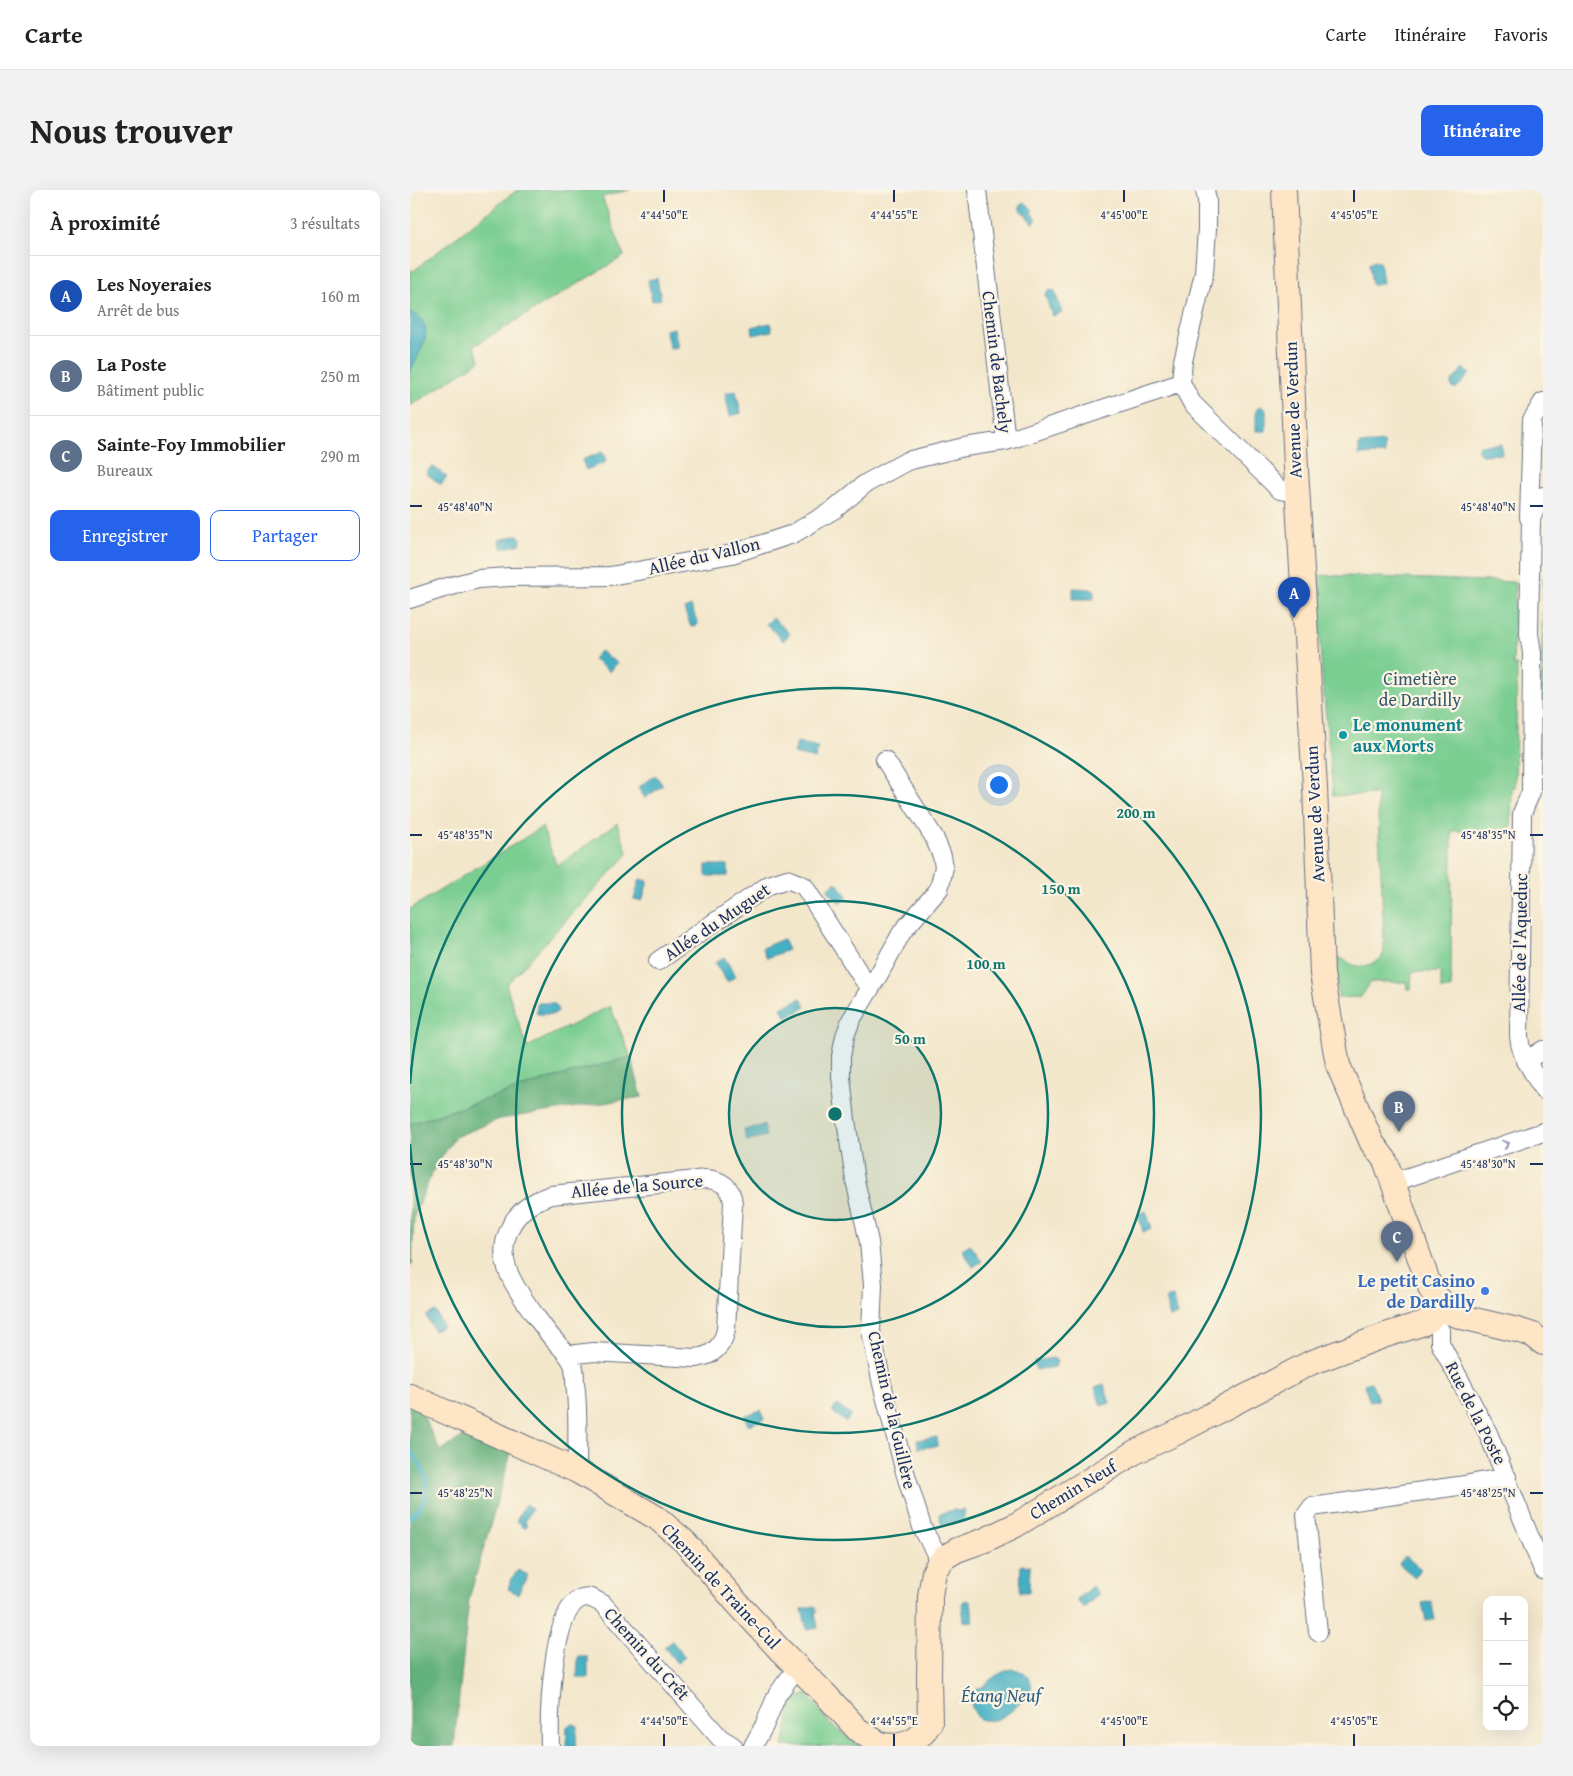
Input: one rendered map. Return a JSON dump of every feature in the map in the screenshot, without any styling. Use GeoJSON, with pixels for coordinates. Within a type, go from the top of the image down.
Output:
{"type":"FeatureCollection","features":[{"type":"Feature","properties":{"kind":"street","name":"Chemin de Bachely"},"geometry":{"type":"LineString","coordinates":[[976,190],[1006,441],[1181,383]]}},
{"type":"Feature","properties":{"kind":"street"},"geometry":{"type":"LineString","coordinates":[[1205,190],[1207,229],[1204,273],[1183,361],[1181,383],[1192,403],[1280,490],[1297,492]]}},
{"type":"Feature","properties":{"kind":"street","name":"Avenue de Verdun"},"geometry":{"type":"LineString","coordinates":[[1284,190],[1297,492],[1315,795],[1322,974],[1338,1065],[1372,1143],[1385,1160],[1431,1290],[1444,1316]]}},
{"type":"Feature","properties":{"kind":"street"},"geometry":{"type":"LineString","coordinates":[[1537,791],[1532,653],[1529,634],[1530,553],[1538,490],[1532,420],[1543,402]]}},
{"type":"Feature","properties":{"kind":"street","name":"Allée du Vallon"},"geometry":{"type":"LineString","coordinates":[[410,599],[478,579],[531,576],[610,576],[732,554],[793,534],[835,509],[865,484],[907,461],[964,447],[1006,441]]}},
{"type":"Feature","properties":{"kind":"street","name":"Chemin de la Guillère"},"geometry":{"type":"LineString","coordinates":[[885,760],[934,837],[944,867],[940,889],[902,932],[851,1020],[841,1056],[846,1120],[855,1180],[869,1242],[873,1285],[871,1331],[882,1384],[908,1482],[922,1527],[935,1552],[938,1565]]}},
{"type":"Feature","properties":{"kind":"street","name":"Allée de l'Aqueduc"},"geometry":{"type":"LineString","coordinates":[[1537,791],[1522,813],[1519,1044],[1543,1090]]}},
{"type":"Feature","properties":{"kind":"street","name":"Allée du Muguet"},"geometry":{"type":"LineString","coordinates":[[658,961],[769,885],[787,879],[804,886],[863,979],[871,987]]}},
{"type":"Feature","properties":{"kind":"street"},"geometry":{"type":"LineString","coordinates":[[1526,1060],[1543,1050]]}},
{"type":"Feature","properties":{"kind":"street"},"geometry":{"type":"LineString","coordinates":[[1394,1182],[1543,1132]]}},
{"type":"Feature","properties":{"kind":"street","name":"Allée de la Source"},"geometry":{"type":"LineString","coordinates":[[568,1354],[593,1352],[696,1358],[708,1355],[720,1346],[726,1329],[733,1204],[731,1193],[727,1186],[715,1180],[706,1179],[559,1193],[534,1201],[516,1217],[509,1230],[505,1244],[505,1260],[514,1286],[540,1323],[568,1354],[573,1365],[577,1394],[577,1471]]}},
{"type":"Feature","properties":{"kind":"street"},"geometry":{"type":"LineString","coordinates":[[1444,1316],[1462,1317],[1533,1335],[1543,1343]]}},
{"type":"Feature","properties":{"kind":"street","name":"Chemin Neuf"},"geometry":{"type":"LineString","coordinates":[[938,1565],[945,1557],[957,1550],[985,1540],[1016,1525],[1135,1452],[1176,1433],[1310,1363],[1444,1316]]}},
{"type":"Feature","properties":{"kind":"street","name":"Rue de la Poste"},"geometry":{"type":"LineString","coordinates":[[1444,1316],[1440,1343],[1488,1433],[1543,1570]]}},
{"type":"Feature","properties":{"kind":"street","name":"Chemin de Traine-Cul"},"geometry":{"type":"LineString","coordinates":[[410,1396],[577,1471],[634,1503],[672,1529],[780,1650],[798,1666],[858,1730],[881,1745],[896,1746],[933,1737]]}},
{"type":"Feature","properties":{"kind":"street"},"geometry":{"type":"LineString","coordinates":[[1318,1632],[1306,1515],[1312,1507],[1507,1477]]}},
{"type":"Feature","properties":{"kind":"street"},"geometry":{"type":"LineString","coordinates":[[933,1737],[930,1723],[929,1678],[930,1596],[934,1572],[938,1565]]}},
{"type":"Feature","properties":{"kind":"street","name":"Chemin du Crêt"},"geometry":{"type":"LineString","coordinates":[[550,1746],[551,1686],[562,1621],[576,1601],[583,1597],[592,1598],[603,1604],[720,1738],[733,1746]]}},
{"type":"Feature","properties":{"kind":"street"},"geometry":{"type":"LineString","coordinates":[[753,1746],[764,1726],[777,1694],[798,1666]]}},
{"type":"Feature","properties":{"kind":"green space"},"geometry":{"type":"Polygon","coordinates":[[[517,190],[629,190],[602,197],[624,256],[474,346],[480,361],[410,406],[410,268],[412,272],[517,190]]]}},
{"type":"Feature","properties":{"kind":"green space","name":"Cimetière de Dardilly"},"geometry":{"type":"Polygon","coordinates":[[[1316,575],[1515,582],[1513,665],[1517,665],[1515,787],[1512,788],[1511,831],[1452,831],[1451,989],[1441,989],[1441,972],[1412,972],[1411,989],[1407,989],[1406,982],[1371,982],[1361,997],[1338,998],[1337,956],[1354,965],[1363,966],[1381,959],[1384,951],[1377,794],[1333,796],[1322,674],[1316,575]]]}},
{"type":"Feature","properties":{"kind":"green space"},"geometry":{"type":"Polygon","coordinates":[[[1543,576],[1543,751],[1540,757],[1543,576]]]}},
{"type":"Feature","properties":{"kind":"green space"},"geometry":{"type":"Polygon","coordinates":[[[617,823],[628,854],[506,985],[527,1047],[610,1006],[631,1057],[548,1079],[410,1124],[410,909],[542,827],[557,866],[617,823]]]}},
{"type":"Feature","properties":{"kind":"green space"},"geometry":{"type":"Polygon","coordinates":[[[631,1057],[642,1097],[500,1119],[455,1137],[433,1171],[414,1216],[412,1264],[410,1265],[410,1124],[548,1079],[631,1057]]]}},
{"type":"Feature","properties":{"kind":"green space"},"geometry":{"type":"Polygon","coordinates":[[[410,1405],[421,1411],[440,1451],[467,1434],[511,1453],[469,1599],[454,1746],[410,1746],[410,1405]]]}},
{"type":"Feature","properties":{"kind":"green space"},"geometry":{"type":"Polygon","coordinates":[[[807,1694],[830,1724],[860,1746],[783,1746],[793,1700],[807,1694]]]}},
{"type":"Feature","properties":{"kind":"water"},"geometry":{"type":"Polygon","coordinates":[[[1024,202],[1033,210],[1031,213],[1037,219],[1033,224],[1019,208],[1024,202]]]}},
{"type":"Feature","properties":{"kind":"water"},"geometry":{"type":"Polygon","coordinates":[[[1375,260],[1380,262],[1383,283],[1372,285],[1369,263],[1375,260]]]}},
{"type":"Feature","properties":{"kind":"water"},"geometry":{"type":"Polygon","coordinates":[[[657,278],[661,299],[652,301],[648,280],[657,278]]]}},
{"type":"Feature","properties":{"kind":"water"},"geometry":{"type":"Polygon","coordinates":[[[1050,290],[1055,291],[1062,313],[1052,316],[1045,294],[1050,290]]]}},
{"type":"Feature","properties":{"kind":"water"},"geometry":{"type":"Polygon","coordinates":[[[410,312],[419,317],[426,331],[422,348],[410,372],[410,312]]]}},
{"type":"Feature","properties":{"kind":"water"},"geometry":{"type":"Polygon","coordinates":[[[770,323],[772,331],[753,335],[752,327],[770,323]]]}},
{"type":"Feature","properties":{"kind":"water"},"geometry":{"type":"Polygon","coordinates":[[[674,328],[678,347],[670,349],[665,330],[674,328]]]}},
{"type":"Feature","properties":{"kind":"water"},"geometry":{"type":"Polygon","coordinates":[[[1463,368],[1470,374],[1457,388],[1453,388],[1451,383],[1463,368]]]}},
{"type":"Feature","properties":{"kind":"water"},"geometry":{"type":"Polygon","coordinates":[[[736,391],[741,413],[730,416],[725,393],[736,391]]]}},
{"type":"Feature","properties":{"kind":"water"},"geometry":{"type":"Polygon","coordinates":[[[1261,406],[1266,410],[1266,431],[1256,431],[1256,410],[1261,406]]]}},
{"type":"Feature","properties":{"kind":"water"},"geometry":{"type":"Polygon","coordinates":[[[1384,442],[1385,454],[1359,455],[1359,444],[1384,442]]]}},
{"type":"Feature","properties":{"kind":"water"},"geometry":{"type":"Polygon","coordinates":[[[1501,444],[1502,454],[1481,455],[1477,450],[1480,445],[1501,444]]]}},
{"type":"Feature","properties":{"kind":"water"},"geometry":{"type":"Polygon","coordinates":[[[602,452],[605,455],[606,462],[586,470],[582,460],[602,452]]]}},
{"type":"Feature","properties":{"kind":"water"},"geometry":{"type":"Polygon","coordinates":[[[432,466],[447,477],[441,485],[426,473],[432,466]]]}},
{"type":"Feature","properties":{"kind":"water"},"geometry":{"type":"Polygon","coordinates":[[[518,535],[522,540],[520,541],[521,544],[502,549],[499,540],[518,535]]]}},
{"type":"Feature","properties":{"kind":"water"},"geometry":{"type":"Polygon","coordinates":[[[1073,588],[1094,589],[1094,599],[1073,599],[1073,588]]]}},
{"type":"Feature","properties":{"kind":"water"},"geometry":{"type":"Polygon","coordinates":[[[691,606],[698,624],[691,627],[684,609],[691,606]]]}},
{"type":"Feature","properties":{"kind":"water"},"geometry":{"type":"Polygon","coordinates":[[[773,618],[790,634],[783,641],[766,624],[773,618]]]}},
{"type":"Feature","properties":{"kind":"water"},"geometry":{"type":"Polygon","coordinates":[[[600,651],[617,663],[610,672],[593,659],[600,651]]]}},
{"type":"Feature","properties":{"kind":"water"},"geometry":{"type":"Polygon","coordinates":[[[797,742],[818,747],[815,759],[794,754],[797,742]]]}},
{"type":"Feature","properties":{"kind":"water"},"geometry":{"type":"Polygon","coordinates":[[[655,775],[663,785],[645,798],[638,788],[655,775]]]}},
{"type":"Feature","properties":{"kind":"water"},"geometry":{"type":"Polygon","coordinates":[[[706,865],[728,865],[728,876],[706,876],[706,865]]]}},
{"type":"Feature","properties":{"kind":"water"},"geometry":{"type":"Polygon","coordinates":[[[640,879],[648,881],[642,901],[634,899],[640,879]]]}},
{"type":"Feature","properties":{"kind":"water"},"geometry":{"type":"Polygon","coordinates":[[[836,882],[848,897],[840,903],[827,889],[836,882]]]}},
{"type":"Feature","properties":{"kind":"water"},"geometry":{"type":"Polygon","coordinates":[[[783,939],[788,950],[767,958],[762,948],[783,939]]]}},
{"type":"Feature","properties":{"kind":"water"},"geometry":{"type":"Polygon","coordinates":[[[724,957],[736,976],[727,982],[715,963],[724,957]]]}},
{"type":"Feature","properties":{"kind":"water"},"geometry":{"type":"Polygon","coordinates":[[[801,998],[806,1007],[787,1018],[781,1008],[801,998]]]}},
{"type":"Feature","properties":{"kind":"water"},"geometry":{"type":"Polygon","coordinates":[[[537,1003],[554,1003],[558,1011],[554,1014],[537,1014],[537,1003]]]}},
{"type":"Feature","properties":{"kind":"water"},"geometry":{"type":"Polygon","coordinates":[[[764,1125],[766,1136],[747,1141],[744,1130],[764,1125]]]}},
{"type":"Feature","properties":{"kind":"water"},"geometry":{"type":"Polygon","coordinates":[[[1146,1211],[1152,1229],[1143,1232],[1138,1214],[1146,1211]]]}},
{"type":"Feature","properties":{"kind":"water"},"geometry":{"type":"Polygon","coordinates":[[[970,1244],[982,1261],[973,1267],[962,1249],[970,1244]]]}},
{"type":"Feature","properties":{"kind":"water"},"geometry":{"type":"Polygon","coordinates":[[[1173,1297],[1178,1315],[1170,1317],[1165,1299],[1173,1297]]]}},
{"type":"Feature","properties":{"kind":"water"},"geometry":{"type":"Polygon","coordinates":[[[435,1311],[443,1326],[434,1331],[426,1316],[435,1311]]]}},
{"type":"Feature","properties":{"kind":"water"},"geometry":{"type":"Polygon","coordinates":[[[1053,1358],[1057,1361],[1055,1367],[1036,1370],[1034,1361],[1053,1358]]]}},
{"type":"Feature","properties":{"kind":"water"},"geometry":{"type":"Polygon","coordinates":[[[1371,1382],[1378,1400],[1370,1402],[1364,1384],[1371,1382]]]}},
{"type":"Feature","properties":{"kind":"water"},"geometry":{"type":"Polygon","coordinates":[[[1104,1384],[1110,1403],[1101,1406],[1095,1387],[1104,1384]]]}},
{"type":"Feature","properties":{"kind":"water"},"geometry":{"type":"Polygon","coordinates":[[[837,1405],[851,1415],[846,1422],[832,1412],[837,1405]]]}},
{"type":"Feature","properties":{"kind":"water"},"geometry":{"type":"Polygon","coordinates":[[[761,1410],[765,1419],[748,1425],[744,1416],[761,1410]]]}},
{"type":"Feature","properties":{"kind":"water"},"geometry":{"type":"Polygon","coordinates":[[[937,1437],[938,1446],[918,1448],[917,1440],[937,1437]]]}},
{"type":"Feature","properties":{"kind":"water"},"geometry":{"type":"Polygon","coordinates":[[[525,1504],[532,1508],[525,1522],[527,1526],[524,1528],[521,1526],[521,1523],[516,1521],[525,1504]]]}},
{"type":"Feature","properties":{"kind":"water"},"geometry":{"type":"Polygon","coordinates":[[[962,1509],[965,1510],[963,1521],[942,1525],[939,1514],[953,1510],[960,1511],[962,1509]]]}},
{"type":"Feature","properties":{"kind":"water"},"geometry":{"type":"Polygon","coordinates":[[[1405,1556],[1421,1569],[1415,1577],[1399,1564],[1405,1556]]]}},
{"type":"Feature","properties":{"kind":"water"},"geometry":{"type":"Polygon","coordinates":[[[1021,1565],[1030,1566],[1029,1592],[1020,1592],[1021,1565]]]}},
{"type":"Feature","properties":{"kind":"water"},"geometry":{"type":"Polygon","coordinates":[[[518,1570],[528,1575],[518,1594],[508,1589],[511,1579],[518,1570]]]}},
{"type":"Feature","properties":{"kind":"water"},"geometry":{"type":"Polygon","coordinates":[[[1092,1586],[1099,1594],[1084,1608],[1076,1600],[1092,1586]]]}},
{"type":"Feature","properties":{"kind":"water"},"geometry":{"type":"Polygon","coordinates":[[[965,1600],[971,1602],[973,1621],[964,1622],[962,1603],[965,1600]]]}},
{"type":"Feature","properties":{"kind":"water"},"geometry":{"type":"Polygon","coordinates":[[[1431,1601],[1435,1619],[1426,1621],[1422,1603],[1431,1601]]]}},
{"type":"Feature","properties":{"kind":"water"},"geometry":{"type":"Polygon","coordinates":[[[814,1606],[817,1612],[815,1612],[818,1628],[807,1630],[802,1609],[814,1606]]]}},
{"type":"Feature","properties":{"kind":"water"},"geometry":{"type":"Polygon","coordinates":[[[672,1641],[685,1657],[677,1663],[664,1647],[672,1641]]]}},
{"type":"Feature","properties":{"kind":"water"},"geometry":{"type":"Polygon","coordinates":[[[578,1657],[588,1657],[588,1678],[577,1678],[578,1657]]]}},
{"type":"Feature","properties":{"kind":"water","name":"Étang Neuf"},"geometry":{"type":"Polygon","coordinates":[[[1012,1669],[1024,1673],[1030,1680],[1031,1689],[1029,1694],[1002,1717],[991,1720],[979,1719],[971,1705],[971,1693],[984,1686],[997,1675],[1012,1669]]]}},
{"type":"Feature","properties":{"kind":"water"},"geometry":{"type":"Polygon","coordinates":[[[571,1723],[577,1726],[576,1746],[566,1746],[567,1726],[571,1723]]]}},
{"type":"Feature","properties":{"kind":"waterway"},"geometry":{"type":"LineString","coordinates":[[410,1450],[419,1463],[427,1484],[425,1499],[420,1508],[410,1518]]}},
{"type":"Feature","properties":{"kind":"place","name":"Les Noyeraies"},"geometry":{"type":"Point","coordinates":[1294,618]}},
{"type":"Feature","properties":{"kind":"place","name":"Le monument aux Morts"},"geometry":{"type":"Point","coordinates":[1343,735]}},
{"type":"Feature","properties":{"kind":"place","name":"La Poste"},"geometry":{"type":"Point","coordinates":[1399,1132]}},
{"type":"Feature","properties":{"kind":"place","name":"Sainte-Foy Immobilier"},"geometry":{"type":"Point","coordinates":[1397,1262]}},
{"type":"Feature","properties":{"kind":"place","name":"Le petit Casino de Dardilly"},"geometry":{"type":"Point","coordinates":[1485,1291]}}]}
